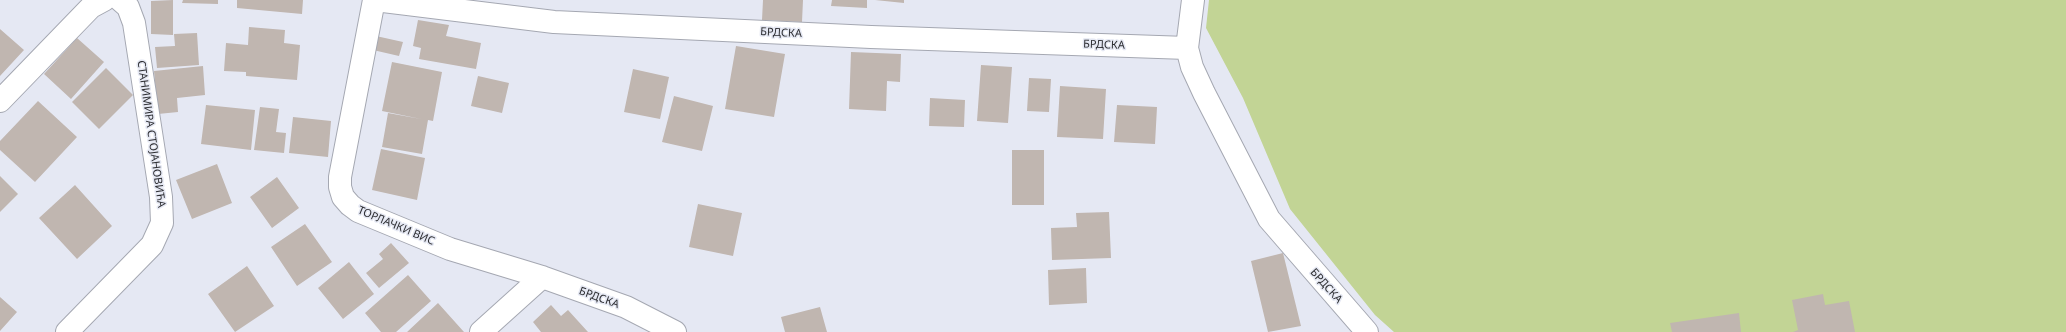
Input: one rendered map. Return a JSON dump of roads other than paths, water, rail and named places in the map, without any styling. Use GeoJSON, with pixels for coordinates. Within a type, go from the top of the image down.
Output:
{"type":"FeatureCollection","features":[{"type":"Feature","properties":{"kind":"street"},"geometry":{"type":"LineString","coordinates":[[0,101],[91,7],[104,0]]}},
{"type":"Feature","properties":{"kind":"street","name":"СТАНИМИРА СТОЈАНОВИЋА"},"geometry":{"type":"LineString","coordinates":[[67,332],[147,250],[158,234],[162,223],[161,197],[134,23],[128,7],[120,0]]}},
{"type":"Feature","properties":{"kind":"street","name":"БРДСКА"},"geometry":{"type":"LineString","coordinates":[[375,0],[554,22],[871,37],[1187,48]]}},
{"type":"Feature","properties":{"kind":"street","name":"ТОРЛАЧКИ ВИС"},"geometry":{"type":"LineString","coordinates":[[375,0],[340,177],[340,187],[343,197],[350,206],[358,211],[450,249],[542,277]]}},
{"type":"Feature","properties":{"kind":"street","name":"БРДСКА"},"geometry":{"type":"LineString","coordinates":[[1193,0],[1187,48],[1192,67],[1269,219],[1367,332]]}},
{"type":"Feature","properties":{"kind":"street"},"geometry":{"type":"LineString","coordinates":[[481,332],[542,277]]}},
{"type":"Feature","properties":{"kind":"street","name":"БРДСКА"},"geometry":{"type":"LineString","coordinates":[[542,277],[626,307],[675,332]]}}]}
